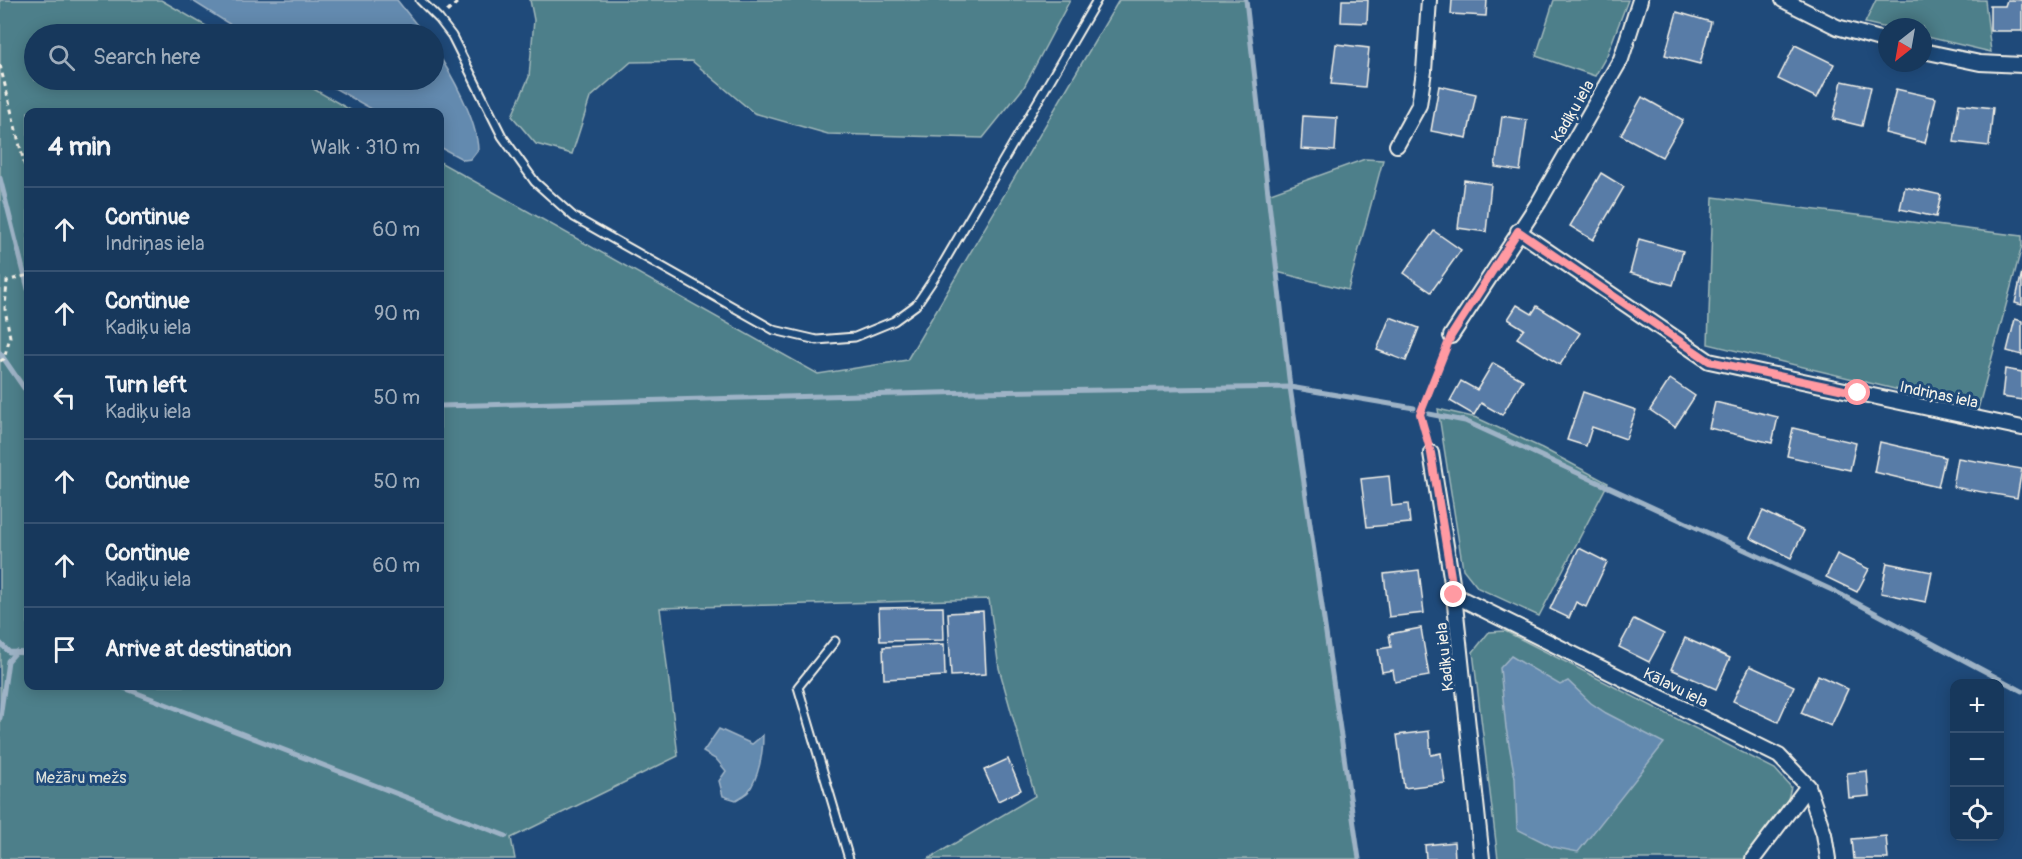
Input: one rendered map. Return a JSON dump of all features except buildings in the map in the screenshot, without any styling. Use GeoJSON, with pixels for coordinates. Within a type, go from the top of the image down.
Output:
{"type":"FeatureCollection","features":[{"type":"Feature","properties":{"kind":"street"},"geometry":{"type":"LineString","coordinates":[[1397,145],[1419,105],[1429,0]]}},
{"type":"Feature","properties":{"kind":"street","name":"Kadiķu iela"},"geometry":{"type":"LineString","coordinates":[[1451,336],[1539,202],[1621,59],[1640,0]]}},
{"type":"Feature","properties":{"kind":"street"},"geometry":{"type":"LineString","coordinates":[[1783,0],[1837,27],[1878,38]]}},
{"type":"Feature","properties":{"kind":"street"},"geometry":{"type":"LineString","coordinates":[[1932,53],[1980,63],[2022,65]]}},
{"type":"Feature","properties":{"kind":"street","name":"Indriņas iela"},"geometry":{"type":"LineString","coordinates":[[1518,231],[1709,361],[2022,428]]}},
{"type":"Feature","properties":{"kind":"street","name":"Kadiķu iela"},"geometry":{"type":"LineString","coordinates":[[1431,453],[1454,595],[1482,859]]}},
{"type":"Feature","properties":{"kind":"street","name":"Kālavu iela"},"geometry":{"type":"LineString","coordinates":[[1454,595],[1779,756],[1808,786],[1824,834],[1828,859]]}},
{"type":"Feature","properties":{"kind":"street"},"geometry":{"type":"LineString","coordinates":[[1753,859],[1808,786]]}},
{"type":"Feature","properties":{"kind":"lane"},"geometry":{"type":"LineString","coordinates":[[420,0],[443,24]]}},
{"type":"Feature","properties":{"kind":"lane"},"geometry":{"type":"LineString","coordinates":[[444,26],[452,36],[502,136],[535,182],[574,217],[774,330],[817,340],[855,337],[894,321],[916,305],[943,264],[1097,0]]}},
{"type":"Feature","properties":{"kind":"lane"},"geometry":{"type":"LineString","coordinates":[[835,641],[798,687],[849,859]]}},
{"type":"Feature","properties":{"kind":"path"},"geometry":{"type":"LineString","coordinates":[[439,19],[460,0]]}},
{"type":"Feature","properties":{"kind":"path"},"geometry":{"type":"LineString","coordinates":[[0,65],[24,163]]}},
{"type":"Feature","properties":{"kind":"path"},"geometry":{"type":"LineString","coordinates":[[0,361],[4,359],[10,337],[5,309],[7,281],[24,276]]}},
{"type":"Feature","properties":{"kind":"path"},"geometry":{"type":"LineString","coordinates":[[1431,453],[1420,414],[1451,336]]}},
{"type":"Feature","properties":{"kind":"green space","name":"Mežāru mežs"},"geometry":{"type":"Polygon","coordinates":[[[0,0],[161,0],[203,24],[24,24],[24,90],[316,90],[347,108],[24,108],[24,690],[444,690],[444,164],[818,374],[907,360],[1119,0],[1246,0],[1268,194],[1365,159],[1383,160],[1348,290],[1277,272],[1290,387],[1359,859],[928,859],[1035,796],[999,668],[989,599],[660,608],[678,756],[511,838],[515,859],[0,859],[0,0]]]}},
{"type":"Feature","properties":{"kind":"green space"},"geometry":{"type":"Polygon","coordinates":[[[530,0],[1070,0],[1024,87],[983,138],[828,134],[754,113],[692,61],[631,62],[590,98],[572,154],[536,144],[512,116],[529,77],[534,20],[530,0]]]}},
{"type":"Feature","properties":{"kind":"green space"},"geometry":{"type":"Polygon","coordinates":[[[1554,0],[1628,0],[1607,55],[1595,76],[1536,56],[1554,0]]]}},
{"type":"Feature","properties":{"kind":"green space"},"geometry":{"type":"Polygon","coordinates":[[[1876,0],[1985,0],[1991,52],[1932,38],[1932,18],[1878,18],[1878,26],[1865,23],[1876,0]]]}},
{"type":"Feature","properties":{"kind":"green space"},"geometry":{"type":"Polygon","coordinates":[[[1713,197],[2022,236],[2022,246],[1978,409],[1708,344],[1713,197]]]}},
{"type":"Feature","properties":{"kind":"green space"},"geometry":{"type":"Polygon","coordinates":[[[1438,409],[1477,418],[1542,448],[1608,483],[1539,616],[1478,588],[1463,569],[1438,409]]]}},
{"type":"Feature","properties":{"kind":"green space"},"geometry":{"type":"Polygon","coordinates":[[[1505,631],[1775,769],[1791,787],[1787,803],[1745,859],[1498,859],[1473,652],[1489,632],[1505,631]]]}},
{"type":"Feature","properties":{"kind":"water"},"geometry":{"type":"Polygon","coordinates":[[[191,0],[397,0],[416,24],[229,24],[191,0]]]}},
{"type":"Feature","properties":{"kind":"water"},"geometry":{"type":"Polygon","coordinates":[[[444,64],[468,111],[477,138],[478,150],[471,159],[464,160],[444,149],[444,108],[370,108],[338,90],[444,90],[444,64]]]}},
{"type":"Feature","properties":{"kind":"water"},"geometry":{"type":"Polygon","coordinates":[[[1511,656],[1560,685],[1568,681],[1591,703],[1606,713],[1664,743],[1578,852],[1553,847],[1517,829],[1515,778],[1506,728],[1500,668],[1511,656]]]}},
{"type":"Feature","properties":{"kind":"water"},"geometry":{"type":"Polygon","coordinates":[[[719,729],[752,744],[763,735],[758,772],[748,792],[736,800],[723,796],[719,781],[726,771],[717,760],[703,752],[719,729]]]}},
{"type":"Feature","properties":{"kind":"waterway"},"geometry":{"type":"LineString","coordinates":[[1246,0],[1290,387],[1359,859]]}},
{"type":"Feature","properties":{"kind":"waterway"},"geometry":{"type":"LineString","coordinates":[[0,178],[24,273]]}},
{"type":"Feature","properties":{"kind":"waterway"},"geometry":{"type":"LineString","coordinates":[[0,353],[24,388]]}},
{"type":"Feature","properties":{"kind":"waterway"},"geometry":{"type":"LineString","coordinates":[[444,406],[974,392],[1290,387],[1414,408]]}},
{"type":"Feature","properties":{"kind":"waterway"},"geometry":{"type":"LineString","coordinates":[[1429,414],[1465,421],[1834,591],[2022,691]]}},
{"type":"Feature","properties":{"kind":"waterway"},"geometry":{"type":"LineString","coordinates":[[0,643],[9,652],[24,653]]}},
{"type":"Feature","properties":{"kind":"waterway"},"geometry":{"type":"LineString","coordinates":[[0,718],[8,661],[16,652]]}},
{"type":"Feature","properties":{"kind":"waterway"},"geometry":{"type":"LineString","coordinates":[[129,690],[506,836]]}},
{"type":"Feature","properties":{"kind":"route"},"geometry":{"type":"LineString","coordinates":[[1454,595],[1431,453],[1420,414],[1451,336],[1518,231],[1709,361],[1858,393]]}}]}
